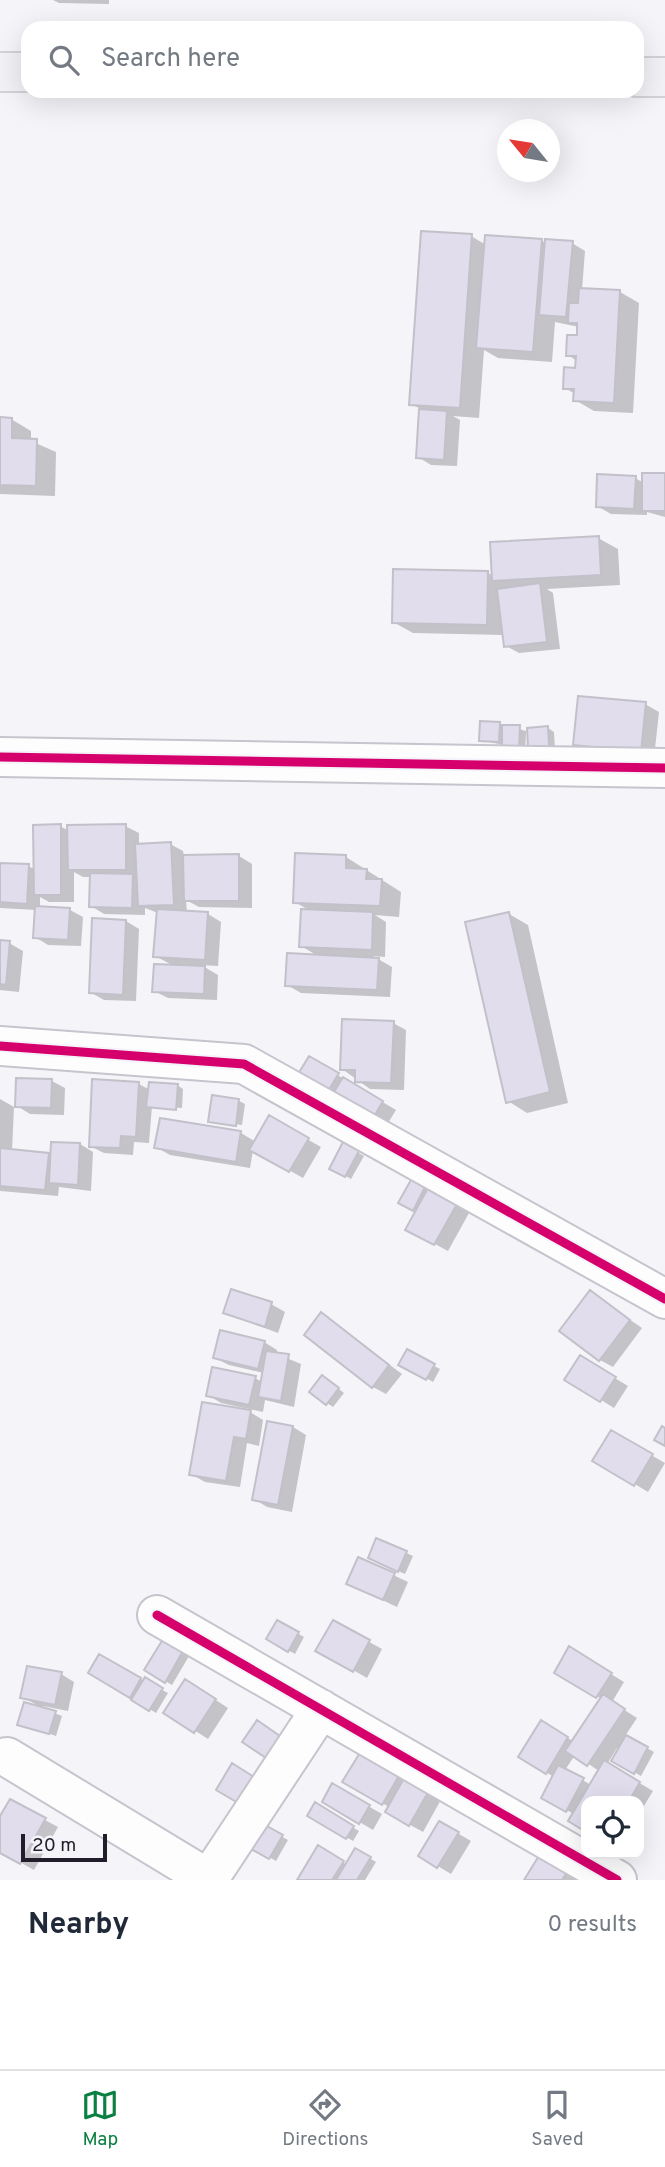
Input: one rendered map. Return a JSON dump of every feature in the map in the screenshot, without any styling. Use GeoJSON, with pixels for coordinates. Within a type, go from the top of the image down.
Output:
{"type":"FeatureCollection","features":[{"type":"Feature","properties":{"kind":"main road"},"geometry":{"type":"LineString","coordinates":[[0,72],[21,72]]}},
{"type":"Feature","properties":{"kind":"main road"},"geometry":{"type":"LineString","coordinates":[[644,77],[665,78]]}},
{"type":"Feature","properties":{"kind":"street"},"geometry":{"type":"LineString","coordinates":[[0,757],[665,768]]}},
{"type":"Feature","properties":{"kind":"street"},"geometry":{"type":"LineString","coordinates":[[0,1046],[244,1063],[665,1299]]}},
{"type":"Feature","properties":{"kind":"street"},"geometry":{"type":"LineString","coordinates":[[157,1615],[617,1880]]}},
{"type":"Feature","properties":{"kind":"street"},"geometry":{"type":"LineString","coordinates":[[7,1757],[209,1880],[321,1709]]}},
{"type":"Feature","properties":{"kind":"building"},"geometry":{"type":"Polygon","coordinates":[[[421,231],[472,234],[460,408],[409,405],[421,231]]]}},
{"type":"Feature","properties":{"kind":"building"},"geometry":{"type":"Polygon","coordinates":[[[485,235],[542,239],[533,352],[476,348],[485,235]]]}},
{"type":"Feature","properties":{"kind":"building"},"geometry":{"type":"Polygon","coordinates":[[[545,239],[573,241],[566,317],[539,315],[545,239]]]}},
{"type":"Feature","properties":{"kind":"building"},"geometry":{"type":"Polygon","coordinates":[[[579,288],[620,290],[614,403],[573,401],[574,389],[563,389],[564,367],[575,368],[576,356],[566,356],[567,335],[577,335],[577,323],[568,323],[569,303],[578,303],[579,288]]]}},
{"type":"Feature","properties":{"kind":"building"},"geometry":{"type":"Polygon","coordinates":[[[419,409],[447,411],[444,460],[416,458],[419,409]]]}},
{"type":"Feature","properties":{"kind":"building"},"geometry":{"type":"Polygon","coordinates":[[[0,417],[12,418],[12,438],[37,439],[36,486],[0,485],[0,417]]]}},
{"type":"Feature","properties":{"kind":"building"},"geometry":{"type":"Polygon","coordinates":[[[642,473],[665,473],[665,511],[642,511],[642,473]]]}},
{"type":"Feature","properties":{"kind":"building"},"geometry":{"type":"Polygon","coordinates":[[[597,474],[636,476],[634,509],[596,507],[597,474]]]}},
{"type":"Feature","properties":{"kind":"building"},"geometry":{"type":"Polygon","coordinates":[[[599,536],[601,575],[492,581],[490,542],[599,536]]]}},
{"type":"Feature","properties":{"kind":"building"},"geometry":{"type":"Polygon","coordinates":[[[393,569],[488,571],[487,625],[392,623],[393,569]]]}},
{"type":"Feature","properties":{"kind":"building"},"geometry":{"type":"Polygon","coordinates":[[[540,583],[547,642],[504,647],[497,589],[540,583]]]}},
{"type":"Feature","properties":{"kind":"building"},"geometry":{"type":"Polygon","coordinates":[[[578,696],[646,702],[641,752],[573,745],[578,696]]]}},
{"type":"Feature","properties":{"kind":"building"},"geometry":{"type":"Polygon","coordinates":[[[480,721],[500,722],[499,742],[479,741],[480,721]]]}},
{"type":"Feature","properties":{"kind":"building"},"geometry":{"type":"Polygon","coordinates":[[[502,725],[520,725],[519,752],[502,752],[502,725]]]}},
{"type":"Feature","properties":{"kind":"building"},"geometry":{"type":"Polygon","coordinates":[[[548,726],[549,747],[528,749],[527,728],[548,726]]]}},
{"type":"Feature","properties":{"kind":"building"},"geometry":{"type":"Polygon","coordinates":[[[61,824],[61,895],[34,895],[33,825],[61,824]]]}},
{"type":"Feature","properties":{"kind":"building"},"geometry":{"type":"Polygon","coordinates":[[[126,824],[126,870],[68,870],[67,825],[126,824]]]}},
{"type":"Feature","properties":{"kind":"building"},"geometry":{"type":"Polygon","coordinates":[[[171,842],[174,905],[138,906],[135,844],[171,842]]]}},
{"type":"Feature","properties":{"kind":"building"},"geometry":{"type":"Polygon","coordinates":[[[295,853],[346,855],[346,868],[367,869],[366,879],[382,879],[380,906],[293,903],[295,853]]]}},
{"type":"Feature","properties":{"kind":"building"},"geometry":{"type":"Polygon","coordinates":[[[239,854],[239,901],[184,901],[183,855],[239,854]]]}},
{"type":"Feature","properties":{"kind":"building"},"geometry":{"type":"Polygon","coordinates":[[[0,863],[29,864],[27,904],[0,902],[0,863]]]}},
{"type":"Feature","properties":{"kind":"building"},"geometry":{"type":"Polygon","coordinates":[[[90,873],[133,874],[132,908],[89,907],[90,873]]]}},
{"type":"Feature","properties":{"kind":"building"},"geometry":{"type":"Polygon","coordinates":[[[35,906],[70,908],[68,940],[33,938],[35,906]]]}},
{"type":"Feature","properties":{"kind":"building"},"geometry":{"type":"Polygon","coordinates":[[[157,909],[208,912],[205,960],[153,957],[157,909]]]}},
{"type":"Feature","properties":{"kind":"building"},"geometry":{"type":"Polygon","coordinates":[[[301,909],[373,912],[372,950],[299,947],[301,909]]]}},
{"type":"Feature","properties":{"kind":"building"},"geometry":{"type":"Polygon","coordinates":[[[509,912],[550,1092],[506,1103],[465,922],[509,912]]]}},
{"type":"Feature","properties":{"kind":"building"},"geometry":{"type":"Polygon","coordinates":[[[92,918],[126,920],[123,995],[89,993],[92,918]]]}},
{"type":"Feature","properties":{"kind":"building"},"geometry":{"type":"Polygon","coordinates":[[[0,940],[10,941],[6,985],[0,984],[0,940]]]}},
{"type":"Feature","properties":{"kind":"building"},"geometry":{"type":"Polygon","coordinates":[[[287,953],[379,958],[377,990],[285,986],[287,953]]]}},
{"type":"Feature","properties":{"kind":"building"},"geometry":{"type":"Polygon","coordinates":[[[154,964],[205,966],[204,994],[152,992],[154,964]]]}},
{"type":"Feature","properties":{"kind":"building"},"geometry":{"type":"Polygon","coordinates":[[[342,1019],[394,1021],[391,1083],[355,1082],[355,1070],[340,1070],[342,1019]]]}},
{"type":"Feature","properties":{"kind":"building"},"geometry":{"type":"Polygon","coordinates":[[[309,1056],[339,1073],[327,1093],[297,1076],[309,1056]]]}},
{"type":"Feature","properties":{"kind":"building"},"geometry":{"type":"Polygon","coordinates":[[[343,1077],[383,1101],[371,1122],[331,1097],[343,1077]]]}},
{"type":"Feature","properties":{"kind":"building"},"geometry":{"type":"Polygon","coordinates":[[[16,1078],[52,1079],[51,1108],[15,1107],[16,1078]]]}},
{"type":"Feature","properties":{"kind":"building"},"geometry":{"type":"Polygon","coordinates":[[[92,1079],[139,1082],[136,1137],[121,1136],[120,1148],[89,1147],[92,1079]]]}},
{"type":"Feature","properties":{"kind":"building"},"geometry":{"type":"Polygon","coordinates":[[[149,1082],[178,1084],[176,1110],[146,1107],[149,1082]]]}},
{"type":"Feature","properties":{"kind":"building"},"geometry":{"type":"Polygon","coordinates":[[[212,1095],[239,1099],[236,1126],[208,1122],[212,1095]]]}},
{"type":"Feature","properties":{"kind":"building"},"geometry":{"type":"Polygon","coordinates":[[[269,1115],[309,1138],[289,1172],[249,1150],[269,1115]]]}},
{"type":"Feature","properties":{"kind":"building"},"geometry":{"type":"Polygon","coordinates":[[[160,1118],[241,1131],[236,1162],[154,1148],[160,1118]]]}},
{"type":"Feature","properties":{"kind":"building"},"geometry":{"type":"Polygon","coordinates":[[[51,1142],[80,1143],[78,1185],[49,1183],[51,1142]]]}},
{"type":"Feature","properties":{"kind":"building"},"geometry":{"type":"Polygon","coordinates":[[[343,1142],[359,1151],[345,1177],[329,1169],[343,1142]]]}},
{"type":"Feature","properties":{"kind":"building"},"geometry":{"type":"Polygon","coordinates":[[[0,1148],[49,1153],[45,1190],[0,1186],[0,1148]]]}},
{"type":"Feature","properties":{"kind":"building"},"geometry":{"type":"Polygon","coordinates":[[[412,1178],[426,1185],[413,1211],[398,1203],[412,1178]]]}},
{"type":"Feature","properties":{"kind":"building"},"geometry":{"type":"Polygon","coordinates":[[[428,1188],[457,1204],[434,1245],[405,1230],[428,1188]]]}},
{"type":"Feature","properties":{"kind":"building"},"geometry":{"type":"Polygon","coordinates":[[[231,1289],[272,1302],[265,1327],[223,1313],[231,1289]]]}},
{"type":"Feature","properties":{"kind":"building"},"geometry":{"type":"Polygon","coordinates":[[[590,1290],[630,1320],[599,1361],[559,1331],[590,1290]]]}},
{"type":"Feature","properties":{"kind":"building"},"geometry":{"type":"Polygon","coordinates":[[[321,1312],[389,1365],[372,1388],[304,1335],[321,1312]]]}},
{"type":"Feature","properties":{"kind":"building"},"geometry":{"type":"Polygon","coordinates":[[[220,1330],[265,1341],[258,1369],[213,1358],[220,1330]]]}},
{"type":"Feature","properties":{"kind":"building"},"geometry":{"type":"Polygon","coordinates":[[[407,1349],[435,1364],[426,1380],[398,1365],[407,1349]]]}},
{"type":"Feature","properties":{"kind":"building"},"geometry":{"type":"Polygon","coordinates":[[[266,1351],[289,1354],[281,1401],[258,1397],[266,1351]]]}},
{"type":"Feature","properties":{"kind":"building"},"geometry":{"type":"Polygon","coordinates":[[[580,1355],[616,1377],[600,1402],[564,1380],[580,1355]]]}},
{"type":"Feature","properties":{"kind":"building"},"geometry":{"type":"Polygon","coordinates":[[[212,1367],[256,1376],[249,1405],[206,1396],[212,1367]]]}},
{"type":"Feature","properties":{"kind":"building"},"geometry":{"type":"Polygon","coordinates":[[[322,1375],[339,1388],[326,1405],[309,1392],[322,1375]]]}},
{"type":"Feature","properties":{"kind":"building"},"geometry":{"type":"Polygon","coordinates":[[[202,1402],[251,1410],[246,1439],[234,1437],[226,1481],[189,1475],[202,1402]]]}},
{"type":"Feature","properties":{"kind":"building"},"geometry":{"type":"Polygon","coordinates":[[[267,1421],[293,1426],[278,1505],[252,1500],[267,1421]]]}},
{"type":"Feature","properties":{"kind":"building"},"geometry":{"type":"Polygon","coordinates":[[[662,1426],[665,1428],[665,1446],[654,1440],[662,1426]]]}},
{"type":"Feature","properties":{"kind":"building"},"geometry":{"type":"Polygon","coordinates":[[[611,1430],[653,1454],[634,1486],[592,1461],[611,1430]]]}},
{"type":"Feature","properties":{"kind":"building"},"geometry":{"type":"Polygon","coordinates":[[[376,1538],[407,1551],[398,1572],[368,1558],[376,1538]]]}},
{"type":"Feature","properties":{"kind":"building"},"geometry":{"type":"Polygon","coordinates":[[[358,1557],[395,1573],[383,1600],[346,1584],[358,1557]]]}},
{"type":"Feature","properties":{"kind":"building"},"geometry":{"type":"Polygon","coordinates":[[[277,1620],[299,1632],[288,1652],[266,1639],[277,1620]]]}},
{"type":"Feature","properties":{"kind":"building"},"geometry":{"type":"Polygon","coordinates":[[[333,1620],[370,1640],[353,1672],[315,1651],[333,1620]]]}},
{"type":"Feature","properties":{"kind":"building"},"geometry":{"type":"Polygon","coordinates":[[[163,1639],[183,1651],[165,1683],[144,1670],[163,1639]]]}},
{"type":"Feature","properties":{"kind":"building"},"geometry":{"type":"Polygon","coordinates":[[[569,1646],[612,1673],[596,1698],[554,1673],[569,1646]]]}},
{"type":"Feature","properties":{"kind":"building"},"geometry":{"type":"Polygon","coordinates":[[[99,1654],[141,1678],[130,1698],[88,1673],[99,1654]]]}},
{"type":"Feature","properties":{"kind":"building"},"geometry":{"type":"Polygon","coordinates":[[[27,1666],[62,1672],[55,1705],[20,1698],[27,1666]]]}},
{"type":"Feature","properties":{"kind":"building"},"geometry":{"type":"Polygon","coordinates":[[[145,1677],[163,1688],[149,1711],[131,1700],[145,1677]]]}},
{"type":"Feature","properties":{"kind":"building"},"geometry":{"type":"Polygon","coordinates":[[[185,1679],[216,1699],[194,1733],[163,1713],[185,1679]]]}},
{"type":"Feature","properties":{"kind":"building"},"geometry":{"type":"Polygon","coordinates":[[[603,1694],[625,1709],[587,1766],[565,1751],[603,1694]]]}},
{"type":"Feature","properties":{"kind":"building"},"geometry":{"type":"Polygon","coordinates":[[[24,1702],[56,1711],[49,1734],[17,1725],[24,1702]]]}},
{"type":"Feature","properties":{"kind":"building"},"geometry":{"type":"Polygon","coordinates":[[[257,1720],[290,1743],[275,1764],[242,1742],[257,1720]]]}},
{"type":"Feature","properties":{"kind":"building"},"geometry":{"type":"Polygon","coordinates":[[[541,1720],[568,1737],[546,1774],[518,1757],[541,1720]]]}},
{"type":"Feature","properties":{"kind":"building"},"geometry":{"type":"Polygon","coordinates":[[[626,1735],[648,1747],[634,1774],[611,1761],[626,1735]]]}},
{"type":"Feature","properties":{"kind":"building"},"geometry":{"type":"Polygon","coordinates":[[[361,1751],[400,1774],[382,1805],[342,1782],[361,1751]]]}},
{"type":"Feature","properties":{"kind":"building"},"geometry":{"type":"Polygon","coordinates":[[[604,1760],[640,1782],[632,1796],[583,1796],[604,1760]]]}},
{"type":"Feature","properties":{"kind":"building"},"geometry":{"type":"Polygon","coordinates":[[[232,1763],[254,1777],[238,1803],[216,1790],[232,1763]]]}},
{"type":"Feature","properties":{"kind":"building"},"geometry":{"type":"Polygon","coordinates":[[[558,1765],[584,1778],[566,1812],[541,1798],[558,1765]]]}},
{"type":"Feature","properties":{"kind":"building"},"geometry":{"type":"Polygon","coordinates":[[[407,1773],[431,1787],[409,1826],[385,1812],[407,1773]]]}},
{"type":"Feature","properties":{"kind":"building"},"geometry":{"type":"Polygon","coordinates":[[[332,1783],[370,1805],[359,1824],[322,1802],[332,1783]]]}},
{"type":"Feature","properties":{"kind":"building"},"geometry":{"type":"Polygon","coordinates":[[[10,1799],[46,1818],[20,1864],[0,1853],[0,1816],[10,1799]]]}},
{"type":"Feature","properties":{"kind":"building"},"geometry":{"type":"Polygon","coordinates":[[[581,1799],[581,1829],[568,1821],[581,1799]]]}},
{"type":"Feature","properties":{"kind":"building"},"geometry":{"type":"Polygon","coordinates":[[[315,1802],[354,1826],[346,1839],[307,1816],[315,1802]]]}},
{"type":"Feature","properties":{"kind":"building"},"geometry":{"type":"Polygon","coordinates":[[[439,1821],[459,1832],[437,1868],[418,1856],[439,1821]]]}},
{"type":"Feature","properties":{"kind":"building"},"geometry":{"type":"Polygon","coordinates":[[[265,1825],[283,1835],[269,1859],[251,1849],[265,1825]]]}},
{"type":"Feature","properties":{"kind":"building"},"geometry":{"type":"Polygon","coordinates":[[[318,1845],[344,1861],[332,1880],[297,1880],[318,1845]]]}},
{"type":"Feature","properties":{"kind":"building"},"geometry":{"type":"Polygon","coordinates":[[[355,1848],[371,1857],[357,1880],[336,1880],[355,1848]]]}},
{"type":"Feature","properties":{"kind":"building"},"geometry":{"type":"Polygon","coordinates":[[[542,1851],[569,1869],[562,1880],[524,1880],[542,1851]]]}},
{"type":"Feature","properties":{"kind":"cycle path"},"geometry":{"type":"LineString","coordinates":[[0,757],[665,768]]}},
{"type":"Feature","properties":{"kind":"cycle path"},"geometry":{"type":"LineString","coordinates":[[0,1046],[244,1064],[665,1299]]}},
{"type":"Feature","properties":{"kind":"cycle path"},"geometry":{"type":"LineString","coordinates":[[157,1615],[617,1880]]}}]}
